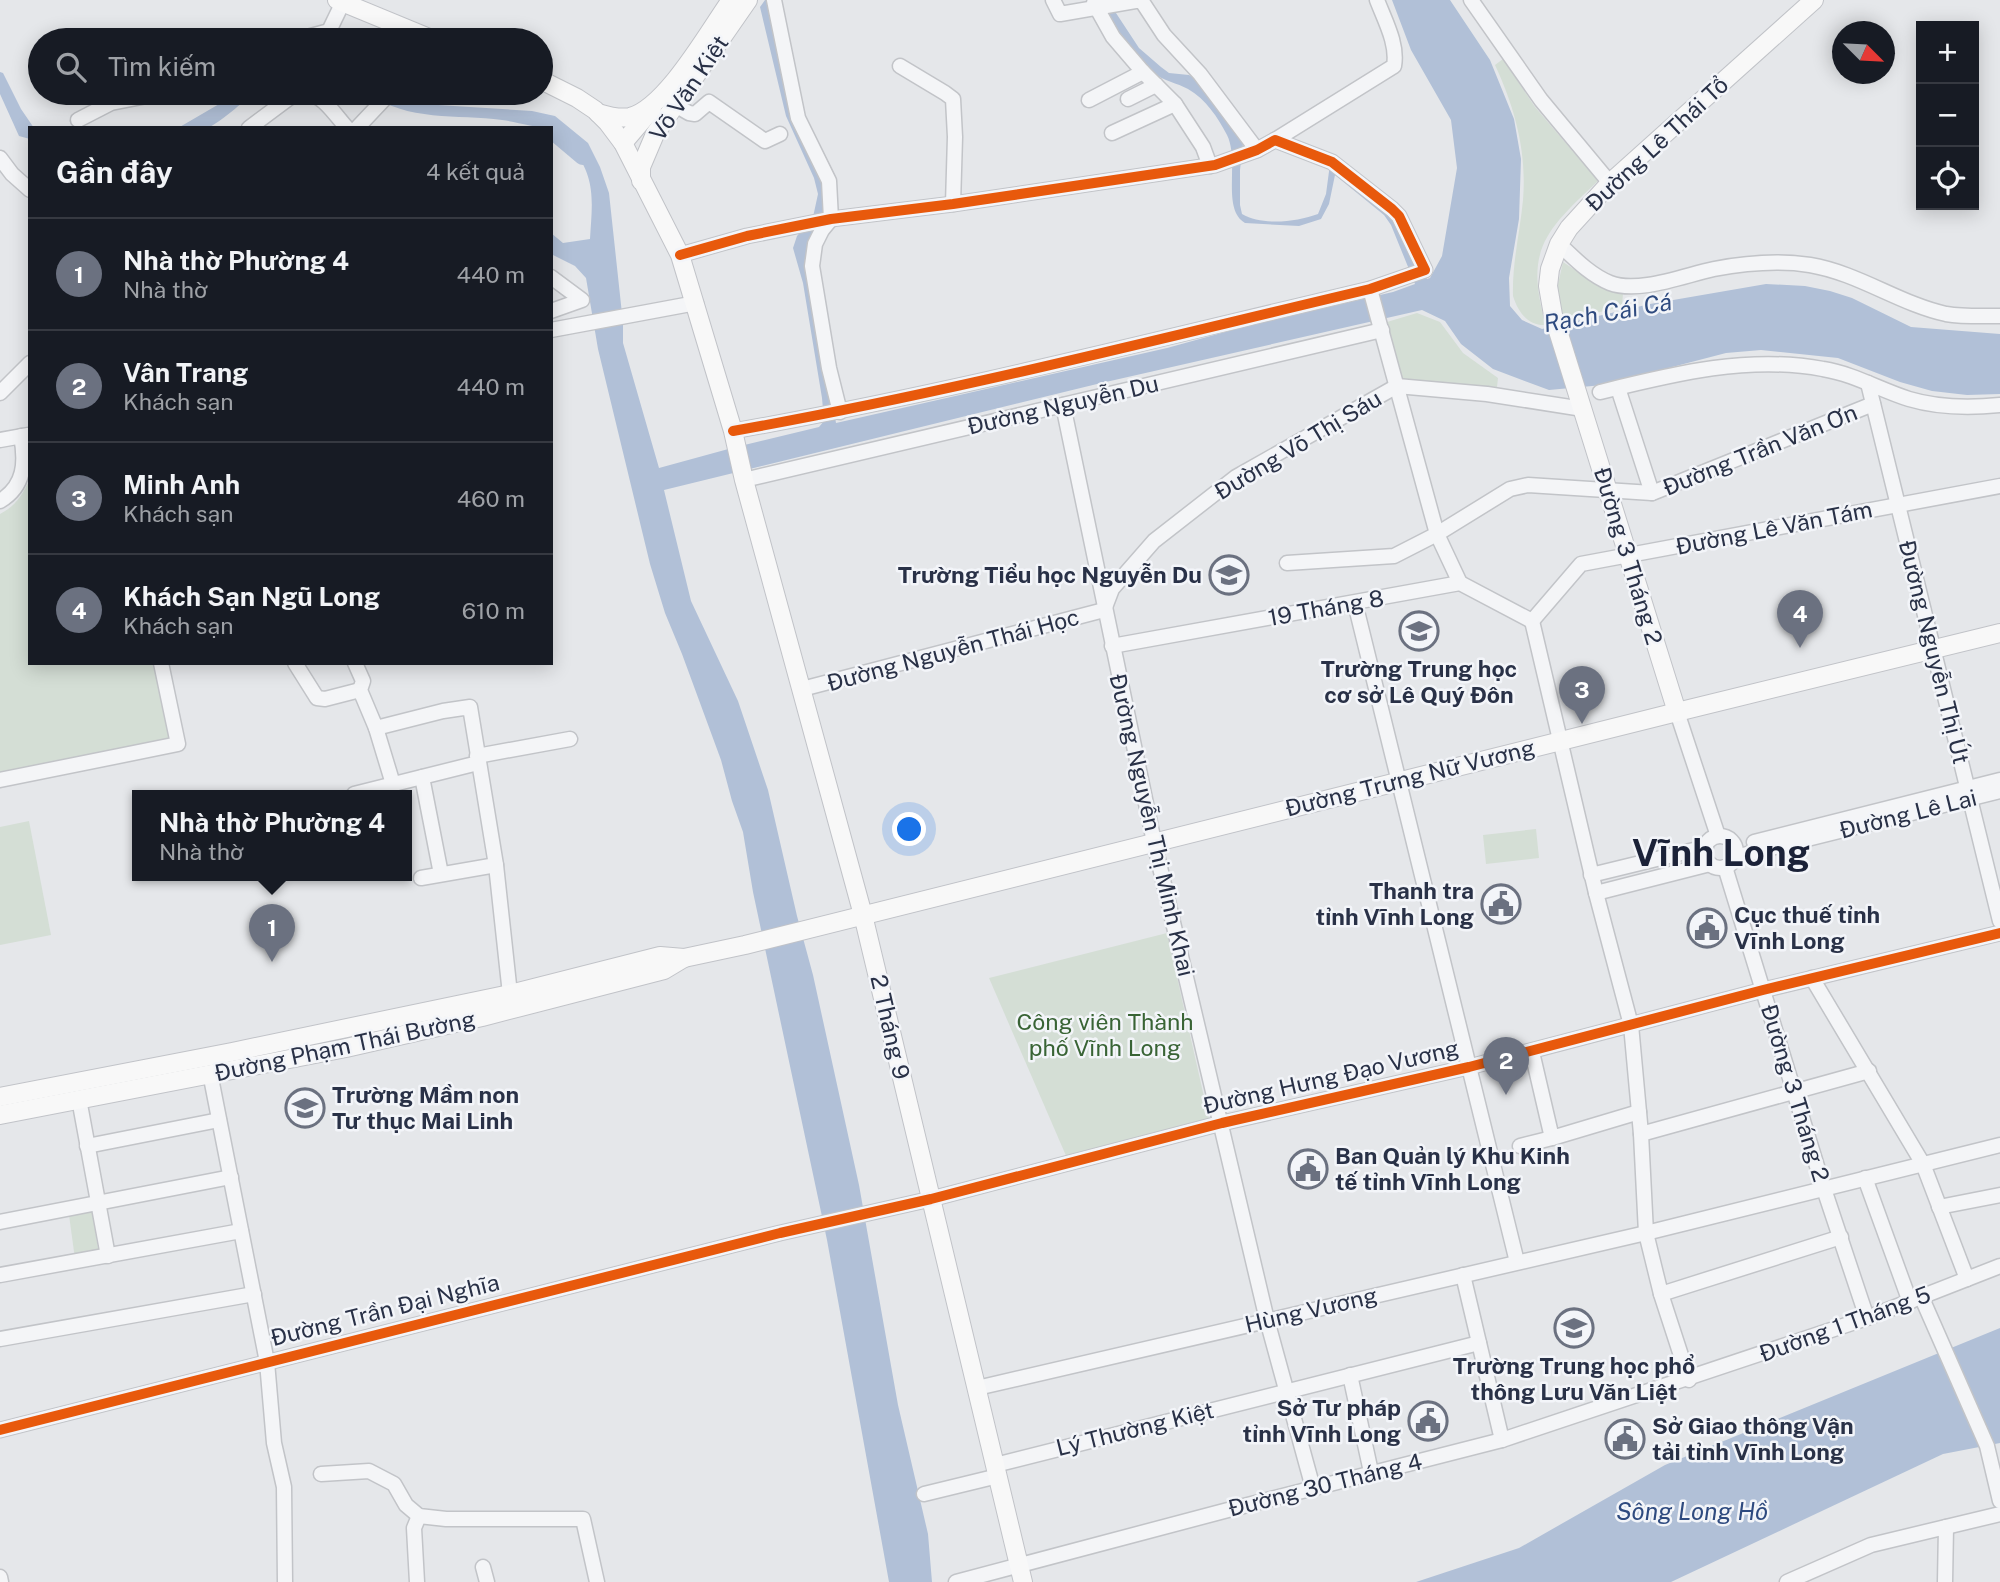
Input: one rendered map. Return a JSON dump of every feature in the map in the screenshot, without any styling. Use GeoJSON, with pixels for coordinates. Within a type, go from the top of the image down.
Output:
{"type":"FeatureCollection","features":[{"type":"Feature","properties":{"kind":"main road","name":"Võ Văn Kiệt"},"geometry":{"type":"LineString","coordinates":[[641,181],[642,167],[668,106],[731,0]]}},
{"type":"Feature","properties":{"kind":"main road","name":"Võ Văn Kiệt"},"geometry":{"type":"LineString","coordinates":[[597,113],[630,117],[668,106],[748,0]]}},
{"type":"Feature","properties":{"kind":"main road","name":"Đường Lê Thái Tổ"},"geometry":{"type":"LineString","coordinates":[[1553,315],[1548,286],[1550,269],[1559,244],[1569,228],[1610,183],[1814,0]]}},
{"type":"Feature","properties":{"kind":"main road"},"geometry":{"type":"LineString","coordinates":[[340,1],[367,6],[406,28]]}},
{"type":"Feature","properties":{"kind":"main road"},"geometry":{"type":"LineString","coordinates":[[553,86],[577,98],[597,113]]}},
{"type":"Feature","properties":{"kind":"main road"},"geometry":{"type":"LineString","coordinates":[[623,142],[668,106]]}},
{"type":"Feature","properties":{"kind":"main road","name":"2 Tháng 9"},"geometry":{"type":"LineString","coordinates":[[597,113],[623,142],[680,255],[696,303],[863,915],[924,1201],[977,1388],[1021,1574]]}},
{"type":"Feature","properties":{"kind":"main road"},"geometry":{"type":"LineString","coordinates":[[623,142],[653,138]]}},
{"type":"Feature","properties":{"kind":"main road","name":"Đường 3 Tháng 2"},"geometry":{"type":"LineString","coordinates":[[1553,315],[1676,712]]}},
{"type":"Feature","properties":{"kind":"main road","name":"Đường Trưng Nữ Vương"},"geometry":{"type":"LineString","coordinates":[[745,945],[2000,633]]}},
{"type":"Feature","properties":{"kind":"main road","name":"Đường Phạm Thái Bường"},"geometry":{"type":"LineString","coordinates":[[0,1115],[79,1099],[156,1076],[210,1073],[346,1048],[511,1002],[660,956],[684,958],[745,945]]}},
{"type":"Feature","properties":{"kind":"main road","name":"Đường Phạm Thái Bường"},"geometry":{"type":"LineString","coordinates":[[0,1097],[156,1076],[511,1002]]}},
{"type":"Feature","properties":{"kind":"street"},"geometry":{"type":"LineString","coordinates":[[774,0],[798,118],[829,181],[828,220],[815,244],[812,266],[829,368],[840,412]]}},
{"type":"Feature","properties":{"kind":"street"},"geometry":{"type":"LineString","coordinates":[[1053,0],[1060,15],[1097,6],[1138,1],[1200,74],[1254,151]]}},
{"type":"Feature","properties":{"kind":"street"},"geometry":{"type":"LineString","coordinates":[[680,255],[793,226],[1210,166],[1254,151],[1394,66],[1394,46],[1377,0]]}},
{"type":"Feature","properties":{"kind":"street"},"geometry":{"type":"LineString","coordinates":[[1471,0],[1541,100],[1610,183]]}},
{"type":"Feature","properties":{"kind":"street"},"geometry":{"type":"LineString","coordinates":[[330,28],[340,1]]}},
{"type":"Feature","properties":{"kind":"street"},"geometry":{"type":"LineString","coordinates":[[1097,6],[1112,37],[1175,104],[1203,147],[1210,166]]}},
{"type":"Feature","properties":{"kind":"street"},"geometry":{"type":"LineString","coordinates":[[900,66],[953,100],[953,204]]}},
{"type":"Feature","properties":{"kind":"street"},"geometry":{"type":"LineString","coordinates":[[1089,100],[1143,72]]}},
{"type":"Feature","properties":{"kind":"street"},"geometry":{"type":"LineString","coordinates":[[1128,99],[1156,85]]}},
{"type":"Feature","properties":{"kind":"street"},"geometry":{"type":"LineString","coordinates":[[668,106],[695,114],[709,102],[765,141],[780,134]]}},
{"type":"Feature","properties":{"kind":"street"},"geometry":{"type":"LineString","coordinates":[[1112,133],[1175,104]]}},
{"type":"Feature","properties":{"kind":"street"},"geometry":{"type":"LineString","coordinates":[[78,120],[107,105]]}},
{"type":"Feature","properties":{"kind":"street"},"geometry":{"type":"LineString","coordinates":[[252,126],[280,105]]}},
{"type":"Feature","properties":{"kind":"street"},"geometry":{"type":"LineString","coordinates":[[326,105],[345,126]]}},
{"type":"Feature","properties":{"kind":"street"},"geometry":{"type":"LineString","coordinates":[[361,123],[378,105]]}},
{"type":"Feature","properties":{"kind":"street"},"geometry":{"type":"LineString","coordinates":[[734,436],[799,419],[985,381],[1371,292],[1425,270],[1399,216],[1392,209],[1332,162],[1275,140]]}},
{"type":"Feature","properties":{"kind":"street"},"geometry":{"type":"LineString","coordinates":[[0,158],[28,188]]}},
{"type":"Feature","properties":{"kind":"street"},"geometry":{"type":"LineString","coordinates":[[1559,244],[1597,277],[1623,287],[1672,281],[1755,262],[1812,265],[1871,284],[1946,314],[2000,316]]}},
{"type":"Feature","properties":{"kind":"street"},"geometry":{"type":"LineString","coordinates":[[553,278],[582,300],[553,310]]}},
{"type":"Feature","properties":{"kind":"street"},"geometry":{"type":"LineString","coordinates":[[1371,292],[1437,534],[1460,583],[1532,621],[1595,892],[1631,1025],[1646,1233],[1661,1294],[1689,1380]]}},
{"type":"Feature","properties":{"kind":"street"},"geometry":{"type":"LineString","coordinates":[[553,330],[696,303]]}},
{"type":"Feature","properties":{"kind":"street","name":"Đường Nguyễn Du"},"geometry":{"type":"LineString","coordinates":[[744,478],[1381,328]]}},
{"type":"Feature","properties":{"kind":"street"},"geometry":{"type":"LineString","coordinates":[[1600,392],[1685,372],[1765,363],[1823,368],[1910,399],[1966,409],[2000,405]]}},
{"type":"Feature","properties":{"kind":"street"},"geometry":{"type":"LineString","coordinates":[[0,393],[28,365]]}},
{"type":"Feature","properties":{"kind":"street","name":"Đường Nguyễn Thị Út"},"geometry":{"type":"LineString","coordinates":[[1868,383],[2000,921]]}},
{"type":"Feature","properties":{"kind":"street","name":"Đường Võ Thị Sáu"},"geometry":{"type":"LineString","coordinates":[[1104,610],[1112,589],[1154,541],[1236,477],[1397,386],[1581,402]]}},
{"type":"Feature","properties":{"kind":"street"},"geometry":{"type":"LineString","coordinates":[[1618,388],[1651,493]]}},
{"type":"Feature","properties":{"kind":"street","name":"Đường Trần Văn Ơn"},"geometry":{"type":"LineString","coordinates":[[1287,563],[1394,556],[1437,534],[1510,489],[1528,485],[1651,493],[1873,404]]}},
{"type":"Feature","properties":{"kind":"street","name":"Đường Nguyễn Thị Minh Khai"},"geometry":{"type":"LineString","coordinates":[[1063,405],[1154,842],[1267,1320],[1313,1488]]}},
{"type":"Feature","properties":{"kind":"street"},"geometry":{"type":"LineString","coordinates":[[0,440],[26,435],[22,476],[16,487],[0,501]]}},
{"type":"Feature","properties":{"kind":"street","name":"Đường Lê Văn Tám"},"geometry":{"type":"LineString","coordinates":[[1532,621],[1581,564],[2000,486]]}},
{"type":"Feature","properties":{"kind":"street","name":"19 Tháng 8"},"geometry":{"type":"LineString","coordinates":[[1112,646],[1460,583]]}},
{"type":"Feature","properties":{"kind":"street"},"geometry":{"type":"LineString","coordinates":[[1355,603],[1517,1262]]}},
{"type":"Feature","properties":{"kind":"street","name":"Đường Nguyễn Thái Học"},"geometry":{"type":"LineString","coordinates":[[802,689],[1104,610]]}},
{"type":"Feature","properties":{"kind":"street"},"geometry":{"type":"LineString","coordinates":[[0,780],[178,744],[161,665]]}},
{"type":"Feature","properties":{"kind":"street"},"geometry":{"type":"LineString","coordinates":[[296,665],[317,698],[325,699],[360,690]]}},
{"type":"Feature","properties":{"kind":"street"},"geometry":{"type":"LineString","coordinates":[[356,665],[363,681],[360,690],[376,728],[393,784]]}},
{"type":"Feature","properties":{"kind":"street"},"geometry":{"type":"LineString","coordinates":[[376,728],[470,707],[496,865],[511,1002]]}},
{"type":"Feature","properties":{"kind":"street","name":"Đường 3 Tháng 2"},"geometry":{"type":"LineString","coordinates":[[1676,712],[1718,836]]}},
{"type":"Feature","properties":{"kind":"street"},"geometry":{"type":"LineString","coordinates":[[370,790],[478,759],[569,739]]}},
{"type":"Feature","properties":{"kind":"street"},"geometry":{"type":"LineString","coordinates":[[422,777],[441,874]]}},
{"type":"Feature","properties":{"kind":"street","name":"Đường Lê Lai"},"geometry":{"type":"LineString","coordinates":[[1732,857],[1970,793],[2000,780]]}},
{"type":"Feature","properties":{"kind":"street","name":"Đường Lê Lai"},"geometry":{"type":"LineString","coordinates":[[1970,793],[2000,791]]}},
{"type":"Feature","properties":{"kind":"street"},"geometry":{"type":"LineString","coordinates":[[1595,892],[1710,864],[1720,867],[1732,857],[1728,838],[1718,836],[1709,840],[1705,854],[1710,864]]}},
{"type":"Feature","properties":{"kind":"street"},"geometry":{"type":"LineString","coordinates":[[1591,875],[1706,847]]}},
{"type":"Feature","properties":{"kind":"street","name":"Đường 3 Tháng 2"},"geometry":{"type":"LineString","coordinates":[[1732,857],[1763,990],[1867,1318]]}},
{"type":"Feature","properties":{"kind":"street"},"geometry":{"type":"LineString","coordinates":[[421,878],[496,865]]}},
{"type":"Feature","properties":{"kind":"street","name":"Đường Hưng Đạo Vương"},"geometry":{"type":"LineString","coordinates":[[780,1233],[924,1201],[1222,1122],[1532,1052],[1763,990],[2000,933]]}},
{"type":"Feature","properties":{"kind":"street"},"geometry":{"type":"LineString","coordinates":[[1812,978],[1923,1164],[1967,1279]]}},
{"type":"Feature","properties":{"kind":"street"},"geometry":{"type":"LineString","coordinates":[[1532,1052],[1552,1138]]}},
{"type":"Feature","properties":{"kind":"street"},"geometry":{"type":"LineString","coordinates":[[1641,1135],[1869,1071]]}},
{"type":"Feature","properties":{"kind":"street"},"geometry":{"type":"LineString","coordinates":[[210,1073],[267,1362],[274,1443],[284,1487],[285,1582]]}},
{"type":"Feature","properties":{"kind":"street"},"geometry":{"type":"LineString","coordinates":[[79,1099],[108,1256]]}},
{"type":"Feature","properties":{"kind":"street"},"geometry":{"type":"LineString","coordinates":[[1520,1146],[1639,1112]]}},
{"type":"Feature","properties":{"kind":"street"},"geometry":{"type":"LineString","coordinates":[[87,1146],[219,1121]]}},
{"type":"Feature","properties":{"kind":"street","name":"Hùng Vương"},"geometry":{"type":"LineString","coordinates":[[977,1388],[1646,1233],[2000,1145]]}},
{"type":"Feature","properties":{"kind":"street"},"geometry":{"type":"LineString","coordinates":[[0,1222],[230,1177]]}},
{"type":"Feature","properties":{"kind":"street"},"geometry":{"type":"LineString","coordinates":[[1865,1178],[1916,1299],[1942,1341],[1987,1446],[2000,1501]]}},
{"type":"Feature","properties":{"kind":"street"},"geometry":{"type":"LineString","coordinates":[[1939,1207],[2000,1195]]}},
{"type":"Feature","properties":{"kind":"street"},"geometry":{"type":"LineString","coordinates":[[0,1275],[241,1231]]}},
{"type":"Feature","properties":{"kind":"street","name":"Đường Trần Đại Nghĩa"},"geometry":{"type":"LineString","coordinates":[[0,1430],[780,1233]]}},
{"type":"Feature","properties":{"kind":"street"},"geometry":{"type":"LineString","coordinates":[[1661,1294],[1841,1237]]}},
{"type":"Feature","properties":{"kind":"street","name":"Đường 1 Tháng 5"},"geometry":{"type":"LineString","coordinates":[[1689,1380],[1867,1318],[2000,1266]]}},
{"type":"Feature","properties":{"kind":"street"},"geometry":{"type":"LineString","coordinates":[[1463,1275],[1502,1440]]}},
{"type":"Feature","properties":{"kind":"street"},"geometry":{"type":"LineString","coordinates":[[0,1339],[254,1294]]}},
{"type":"Feature","properties":{"kind":"street","name":"Lý Thường Kiệt"},"geometry":{"type":"LineString","coordinates":[[924,1494],[996,1471],[1288,1391],[1479,1343]]}},
{"type":"Feature","properties":{"kind":"street"},"geometry":{"type":"LineString","coordinates":[[1350,1375],[1371,1472]]}},
{"type":"Feature","properties":{"kind":"street","name":"Đường 30 Tháng 4"},"geometry":{"type":"LineString","coordinates":[[957,1582],[1021,1574],[1313,1488],[1502,1440],[1689,1380]]}},
{"type":"Feature","properties":{"kind":"street"},"geometry":{"type":"LineString","coordinates":[[321,1474],[369,1471],[394,1484],[406,1505],[419,1516],[583,1519],[597,1582]]}},
{"type":"Feature","properties":{"kind":"street"},"geometry":{"type":"LineString","coordinates":[[1787,1582],[1871,1545],[2000,1514]]}},
{"type":"Feature","properties":{"kind":"street"},"geometry":{"type":"LineString","coordinates":[[417,1582],[414,1528],[419,1516]]}},
{"type":"Feature","properties":{"kind":"street"},"geometry":{"type":"LineString","coordinates":[[1945,1582],[1946,1527]]}},
{"type":"Feature","properties":{"kind":"street"},"geometry":{"type":"LineString","coordinates":[[484,1567],[487,1582]]}},
{"type":"Feature","properties":{"kind":"green space"},"geometry":{"type":"Polygon","coordinates":[[[1503,59],[1535,107],[1598,181],[1564,214],[1544,244],[1537,278],[1546,325],[1534,323],[1525,317],[1513,296],[1524,182],[1514,114],[1495,65],[1503,59]]]}},
{"type":"Feature","properties":{"kind":"green space"},"geometry":{"type":"Polygon","coordinates":[[[1563,262],[1593,282],[1623,293],[1622,307],[1564,320],[1556,293],[1563,262]]]}},
{"type":"Feature","properties":{"kind":"green space"},"geometry":{"type":"Polygon","coordinates":[[[1417,313],[1440,322],[1463,353],[1498,378],[1497,387],[1409,381],[1400,377],[1385,329],[1387,322],[1417,313]]]}},
{"type":"Feature","properties":{"kind":"green space"},"geometry":{"type":"Polygon","coordinates":[[[28,483],[28,665],[157,665],[172,735],[170,739],[0,776],[0,514],[11,507],[28,483]]]}},
{"type":"Feature","properties":{"kind":"green space"},"geometry":{"type":"Polygon","coordinates":[[[29,821],[51,935],[0,945],[0,827],[29,821]]]}},
{"type":"Feature","properties":{"kind":"green space"},"geometry":{"type":"Polygon","coordinates":[[[1536,829],[1539,858],[1486,864],[1483,835],[1536,829]]]}},
{"type":"Feature","properties":{"kind":"green space","name":"Công viên Thành phố Vĩnh Long"},"geometry":{"type":"Polygon","coordinates":[[[1167,933],[1209,1119],[1067,1158],[989,978],[1167,933]]]}},
{"type":"Feature","properties":{"kind":"green space"},"geometry":{"type":"Polygon","coordinates":[[[92,1211],[99,1255],[75,1259],[69,1215],[92,1211]]]}},
{"type":"Feature","properties":{"kind":"water"},"geometry":{"type":"Polygon","coordinates":[[[765,0],[770,0],[780,56],[825,181],[826,212],[809,239],[809,264],[836,423],[1167,348],[1254,324],[1393,292],[1415,284],[1391,225],[1384,215],[1335,175],[1329,204],[1321,219],[1299,226],[1245,223],[1234,207],[1231,146],[1220,122],[1206,103],[1194,93],[1153,73],[1117,32],[1100,0],[1114,10],[1139,48],[1169,73],[1189,75],[1197,80],[1239,130],[1243,144],[1240,170],[1242,214],[1250,218],[1280,222],[1318,214],[1326,194],[1330,164],[1395,214],[1427,279],[1442,256],[1457,168],[1451,120],[1411,50],[1392,0],[1450,0],[1490,60],[1514,119],[1521,159],[1519,219],[1509,278],[1510,306],[1522,320],[1542,329],[1650,304],[1766,284],[1805,286],[1830,291],[1852,298],[1911,327],[2000,334],[2000,394],[1967,395],[1932,391],[1900,382],[1838,358],[1761,350],[1726,353],[1603,385],[1549,390],[1493,369],[1461,344],[1445,321],[1422,310],[1097,384],[664,490],[691,601],[738,701],[768,790],[813,975],[859,1185],[898,1405],[928,1534],[932,1582],[889,1582],[827,1240],[753,892],[743,832],[721,760],[665,613],[650,564],[598,349],[586,278],[575,266],[553,255],[553,235],[563,243],[590,239],[591,192],[586,170],[570,145],[553,132],[553,126],[416,113],[390,105],[532,111],[555,116],[588,143],[609,193],[623,343],[659,468],[819,427],[824,421],[822,398],[803,283],[793,248],[797,236],[813,217],[818,194],[814,178],[786,116],[760,7],[765,0]]]}},
{"type":"Feature","properties":{"kind":"water"},"geometry":{"type":"Polygon","coordinates":[[[0,72],[33,126],[28,126],[28,138],[19,136],[0,94],[0,72]]]}},
{"type":"Feature","properties":{"kind":"water"},"geometry":{"type":"Polygon","coordinates":[[[217,105],[239,105],[212,126],[181,126],[217,105]]]}},
{"type":"Feature","properties":{"kind":"water","name":"Sông Long Hồ"},"geometry":{"type":"Polygon","coordinates":[[[2000,1328],[2000,1443],[1943,1454],[1671,1582],[1416,1582],[1519,1548],[1665,1465],[2000,1328]]]}},
{"type":"Feature","properties":{"kind":"waterway"},"geometry":{"type":"LineString","coordinates":[[553,131],[583,156]]}},
{"type":"Feature","properties":{"kind":"cycle path"},"geometry":{"type":"LineString","coordinates":[[680,255],[747,236],[831,219],[953,204],[1215,165],[1257,150],[1275,140],[1332,162],[1392,209],[1399,216],[1425,270],[1370,289],[1053,364],[893,400],[733,431]]}},
{"type":"Feature","properties":{"kind":"cycle path"},"geometry":{"type":"LineString","coordinates":[[0,1430],[780,1233],[931,1199],[1222,1123],[1469,1067],[1763,990],[2000,933]]}},
{"type":"Feature","properties":{"kind":"place","name":"Trường Tiểu học Nguyễn Du"},"geometry":{"type":"Point","coordinates":[1229,575]}},
{"type":"Feature","properties":{"kind":"place","name":"Trường Trung học cơ sở Lê Quý Đôn"},"geometry":{"type":"Point","coordinates":[1419,631]}},
{"type":"Feature","properties":{"kind":"place","name":"Khách Sạn Ngũ Long"},"geometry":{"type":"Point","coordinates":[1800,648]}},
{"type":"Feature","properties":{"kind":"place","name":"Minh Anh"},"geometry":{"type":"Point","coordinates":[1582,724]}},
{"type":"Feature","properties":{"kind":"place","name":"Thanh tra tỉnh Vĩnh Long"},"geometry":{"type":"Point","coordinates":[1501,904]}},
{"type":"Feature","properties":{"kind":"place","name":"Cục thuế tỉnh Vĩnh Long"},"geometry":{"type":"Point","coordinates":[1707,928]}},
{"type":"Feature","properties":{"kind":"place","name":"Nhà thờ Phường 4"},"geometry":{"type":"Point","coordinates":[272,962]}},
{"type":"Feature","properties":{"kind":"place","name":"Vân Trang"},"geometry":{"type":"Point","coordinates":[1506,1095]}},
{"type":"Feature","properties":{"kind":"place","name":"Trường Mầm non Tư thục Mai Linh"},"geometry":{"type":"Point","coordinates":[305,1108]}},
{"type":"Feature","properties":{"kind":"place","name":"Ban Quản lý Khu Kinh tế tỉnh Vĩnh Long"},"geometry":{"type":"Point","coordinates":[1308,1169]}},
{"type":"Feature","properties":{"kind":"place","name":"Trường Trung học phổ thông Lưu Văn Liệt"},"geometry":{"type":"Point","coordinates":[1574,1328]}},
{"type":"Feature","properties":{"kind":"place","name":"Sở Tư pháp tỉnh Vĩnh Long"},"geometry":{"type":"Point","coordinates":[1428,1421]}},
{"type":"Feature","properties":{"kind":"place","name":"Sở Giao thông Vận tải tỉnh Vĩnh Long"},"geometry":{"type":"Point","coordinates":[1625,1439]}},
{"type":"Feature","properties":{"kind":"district","name":"Vĩnh Long"},"geometry":{"type":"Point","coordinates":[1721,853]}},
{"type":"Feature","properties":{"kind":"water label","name":"Rạch Cái Cá"},"geometry":{"type":"Point","coordinates":[1608,313]}}]}
